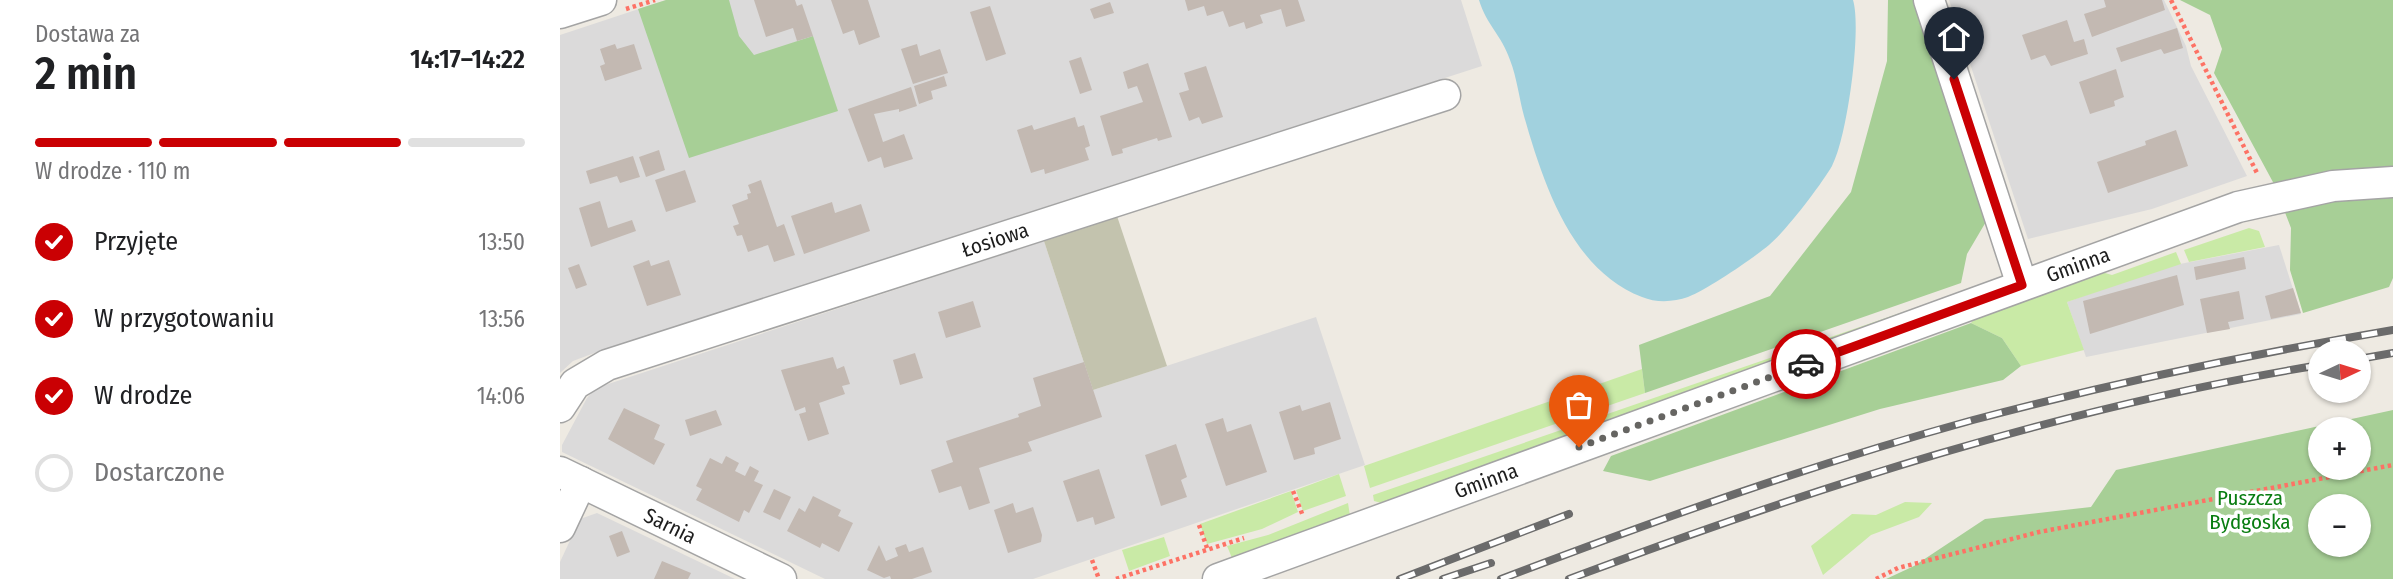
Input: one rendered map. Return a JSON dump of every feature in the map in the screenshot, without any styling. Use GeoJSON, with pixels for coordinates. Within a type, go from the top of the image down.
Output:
{"type":"FeatureCollection","features":[{"type":"Feature","properties":{"kind":"street"},"geometry":{"type":"LineString","coordinates":[[560,13],[601,0]]}},
{"type":"Feature","properties":{"kind":"street"},"geometry":{"type":"LineString","coordinates":[[1928,0],[2022,285]]}},
{"type":"Feature","properties":{"kind":"street","name":"Łosiowa"},"geometry":{"type":"LineString","coordinates":[[560,407],[575,384],[607,365],[1445,95]]}},
{"type":"Feature","properties":{"kind":"street","name":"Gminna"},"geometry":{"type":"LineString","coordinates":[[1218,579],[2173,230],[2266,200],[2333,186],[2393,182]]}},
{"type":"Feature","properties":{"kind":"street"},"geometry":{"type":"LineString","coordinates":[[560,527],[570,477]]}},
{"type":"Feature","properties":{"kind":"street","name":"Sarnia"},"geometry":{"type":"LineString","coordinates":[[570,477],[781,579]]}},
{"type":"Feature","properties":{"kind":"path"},"geometry":{"type":"LineString","coordinates":[[2171,0],[2254,163],[2266,200]]}},
{"type":"Feature","properties":{"kind":"path"},"geometry":{"type":"LineString","coordinates":[[1876,579],[1898,568],[2039,532],[2393,465]]}},
{"type":"Feature","properties":{"kind":"path"},"geometry":{"type":"LineString","coordinates":[[1293,491],[1303,516]]}},
{"type":"Feature","properties":{"kind":"path"},"geometry":{"type":"LineString","coordinates":[[1199,524],[1207,548]]}},
{"type":"Feature","properties":{"kind":"path"},"geometry":{"type":"LineString","coordinates":[[1092,560],[1099,579]]}},
{"type":"Feature","properties":{"kind":"shaded area"},"geometry":{"type":"Polygon","coordinates":[[[666,0],[1461,0],[1482,66],[597,352],[573,361],[560,373],[560,35],[666,0]]]}},
{"type":"Feature","properties":{"kind":"shaded area"},"geometry":{"type":"Polygon","coordinates":[[[1949,0],[2164,0],[2186,46],[2191,66],[2247,176],[2152,209],[2028,239],[1949,0]]]}},
{"type":"Feature","properties":{"kind":"shaded area"},"geometry":{"type":"Polygon","coordinates":[[[1117,216],[1167,366],[1093,390],[1044,241],[1117,216]]]}},
{"type":"Feature","properties":{"kind":"shaded area"},"geometry":{"type":"Polygon","coordinates":[[[1044,241],[1093,390],[1316,317],[1365,465],[1033,579],[825,579],[562,452],[562,445],[587,398],[596,388],[1044,241]]]}},
{"type":"Feature","properties":{"kind":"shaded area"},"geometry":{"type":"Polygon","coordinates":[[[2279,245],[2301,314],[2086,357],[2067,302],[2164,267],[2279,245]]]}},
{"type":"Feature","properties":{"kind":"shaded area"},"geometry":{"type":"Polygon","coordinates":[[[597,513],[735,579],[560,579],[560,562],[580,519],[597,513]]]}},
{"type":"Feature","properties":{"kind":"green space"},"geometry":{"type":"Polygon","coordinates":[[[666,0],[729,0],[739,36],[754,55],[813,36],[838,111],[689,158],[638,9],[666,0]]]}},
{"type":"Feature","properties":{"kind":"green space"},"geometry":{"type":"Polygon","coordinates":[[[1888,0],[1916,0],[1987,220],[1967,254],[1961,283],[1645,393],[1639,345],[1770,296],[1851,192],[1887,61],[1888,0]]]}},
{"type":"Feature","properties":{"kind":"green space"},"geometry":{"type":"Polygon","coordinates":[[[2180,0],[2393,0],[2393,278],[2389,287],[2303,313],[2290,270],[2291,228],[2274,184],[2214,73],[2222,49],[2210,15],[2180,0]]]}},
{"type":"Feature","properties":{"kind":"green space"},"geometry":{"type":"Polygon","coordinates":[[[2249,228],[2259,231],[2265,247],[2189,262],[2184,250],[2249,228]]]}},
{"type":"Feature","properties":{"kind":"green space"},"geometry":{"type":"Polygon","coordinates":[[[2176,252],[2181,264],[2067,302],[2084,350],[2021,366],[2002,338],[1971,323],[1977,315],[2103,268],[2105,273],[2112,275],[2176,252]]]}},
{"type":"Feature","properties":{"kind":"green space"},"geometry":{"type":"Polygon","coordinates":[[[1967,292],[1385,504],[1374,501],[1373,495],[1967,292]]]}},
{"type":"Feature","properties":{"kind":"green space"},"geometry":{"type":"Polygon","coordinates":[[[1971,323],[2002,338],[2021,366],[2003,380],[1880,409],[1650,481],[1603,471],[1611,456],[1971,323]]]}},
{"type":"Feature","properties":{"kind":"green space"},"geometry":{"type":"Polygon","coordinates":[[[1642,369],[1645,393],[1370,488],[1364,466],[1642,369]]]}},
{"type":"Feature","properties":{"kind":"green space","name":"Puszcza Bydgoska"},"geometry":{"type":"Polygon","coordinates":[[[2393,410],[2393,579],[1886,579],[1914,566],[1985,519],[2091,507],[2116,470],[2308,428],[2308,480],[2371,480],[2371,417],[2361,417],[2393,410]]]}},
{"type":"Feature","properties":{"kind":"green space"},"geometry":{"type":"Polygon","coordinates":[[[1339,474],[1346,496],[1303,511],[1296,490],[1339,474]]]}},
{"type":"Feature","properties":{"kind":"green space"},"geometry":{"type":"Polygon","coordinates":[[[1291,491],[1298,512],[1262,529],[1207,544],[1200,524],[1291,491]]]}},
{"type":"Feature","properties":{"kind":"green space"},"geometry":{"type":"Polygon","coordinates":[[[1905,502],[1932,503],[1919,517],[1871,535],[1823,575],[1811,546],[1852,514],[1876,515],[1905,502]]]}},
{"type":"Feature","properties":{"kind":"green space"},"geometry":{"type":"Polygon","coordinates":[[[1348,503],[1350,516],[1232,558],[1227,546],[1268,535],[1348,503]]]}},
{"type":"Feature","properties":{"kind":"green space"},"geometry":{"type":"Polygon","coordinates":[[[1164,537],[1170,556],[1129,571],[1122,550],[1164,537]]]}},
{"type":"Feature","properties":{"kind":"water"},"geometry":{"type":"Polygon","coordinates":[[[1479,0],[1853,0],[1856,34],[1852,84],[1843,133],[1832,166],[1784,230],[1769,245],[1741,265],[1688,297],[1665,301],[1642,297],[1617,284],[1596,267],[1563,221],[1540,168],[1510,60],[1479,0]]]}},
{"type":"Feature","properties":{"kind":"building"},"geometry":{"type":"Polygon","coordinates":[[[754,0],[795,0],[797,6],[802,4],[813,36],[797,41],[793,28],[766,37],[754,0]]]}},
{"type":"Feature","properties":{"kind":"building"},"geometry":{"type":"Polygon","coordinates":[[[831,0],[868,0],[880,37],[859,45],[854,30],[843,34],[831,0]]]}},
{"type":"Feature","properties":{"kind":"building"},"geometry":{"type":"Polygon","coordinates":[[[1185,0],[1298,0],[1305,21],[1286,27],[1281,9],[1260,15],[1263,23],[1246,29],[1244,22],[1229,27],[1223,11],[1207,16],[1204,6],[1188,11],[1185,0]]]}},
{"type":"Feature","properties":{"kind":"building"},"geometry":{"type":"Polygon","coordinates":[[[2104,0],[2162,0],[2165,10],[2092,37],[2084,14],[2106,7],[2104,0]]]}},
{"type":"Feature","properties":{"kind":"building"},"geometry":{"type":"Polygon","coordinates":[[[1110,2],[1114,13],[1094,19],[1090,9],[1110,2]]]}},
{"type":"Feature","properties":{"kind":"building"},"geometry":{"type":"Polygon","coordinates":[[[990,6],[1006,54],[986,61],[970,12],[990,6]]]}},
{"type":"Feature","properties":{"kind":"building"},"geometry":{"type":"Polygon","coordinates":[[[2067,20],[2074,42],[2084,39],[2088,54],[2051,66],[2045,55],[2031,60],[2022,35],[2067,20]]]}},
{"type":"Feature","properties":{"kind":"building"},"geometry":{"type":"Polygon","coordinates":[[[2177,28],[2183,48],[2164,54],[2161,49],[2121,62],[2116,48],[2177,28]]]}},
{"type":"Feature","properties":{"kind":"building"},"geometry":{"type":"Polygon","coordinates":[[[615,44],[617,49],[634,44],[642,69],[605,81],[600,66],[605,64],[600,49],[615,44]]]}},
{"type":"Feature","properties":{"kind":"building"},"geometry":{"type":"Polygon","coordinates":[[[917,44],[920,56],[940,49],[948,73],[913,84],[901,49],[917,44]]]}},
{"type":"Feature","properties":{"kind":"building"},"geometry":{"type":"Polygon","coordinates":[[[1081,57],[1092,90],[1080,94],[1069,61],[1081,57]]]}},
{"type":"Feature","properties":{"kind":"building"},"geometry":{"type":"Polygon","coordinates":[[[1148,63],[1172,137],[1158,141],[1157,138],[1122,149],[1123,153],[1112,156],[1100,116],[1143,102],[1137,86],[1128,89],[1123,72],[1148,63]]]}},
{"type":"Feature","properties":{"kind":"building"},"geometry":{"type":"Polygon","coordinates":[[[1206,66],[1223,117],[1202,124],[1199,117],[1189,121],[1179,93],[1189,90],[1184,73],[1206,66]]]}},
{"type":"Feature","properties":{"kind":"building"},"geometry":{"type":"Polygon","coordinates":[[[2116,69],[2124,97],[2114,101],[2115,106],[2090,114],[2079,82],[2116,69]]]}},
{"type":"Feature","properties":{"kind":"building"},"geometry":{"type":"Polygon","coordinates":[[[944,76],[947,86],[931,91],[933,99],[919,104],[914,86],[944,76]]]}},
{"type":"Feature","properties":{"kind":"building"},"geometry":{"type":"Polygon","coordinates":[[[911,87],[917,106],[899,112],[899,109],[874,114],[883,142],[904,134],[913,159],[884,168],[881,157],[868,162],[848,109],[911,87]]]}},
{"type":"Feature","properties":{"kind":"building"},"geometry":{"type":"Polygon","coordinates":[[[1075,117],[1078,127],[1084,125],[1090,146],[1085,148],[1089,160],[1045,174],[1044,169],[1031,173],[1017,130],[1032,125],[1034,130],[1075,117]]]}},
{"type":"Feature","properties":{"kind":"building"},"geometry":{"type":"Polygon","coordinates":[[[2176,130],[2188,166],[2108,193],[2097,162],[2146,145],[2145,141],[2176,130]]]}},
{"type":"Feature","properties":{"kind":"building"},"geometry":{"type":"Polygon","coordinates":[[[659,150],[665,170],[646,177],[639,157],[659,150]]]}},
{"type":"Feature","properties":{"kind":"building"},"geometry":{"type":"Polygon","coordinates":[[[633,156],[640,177],[620,183],[617,176],[590,184],[586,171],[633,156]]]}},
{"type":"Feature","properties":{"kind":"building"},"geometry":{"type":"Polygon","coordinates":[[[685,170],[696,202],[666,212],[655,180],[685,170]]]}},
{"type":"Feature","properties":{"kind":"building"},"geometry":{"type":"Polygon","coordinates":[[[761,180],[777,227],[784,224],[795,255],[774,262],[768,245],[748,252],[742,235],[737,236],[733,226],[739,224],[732,205],[748,199],[747,194],[751,193],[748,185],[761,180]]]}},
{"type":"Feature","properties":{"kind":"building"},"geometry":{"type":"Polygon","coordinates":[[[600,201],[608,228],[632,220],[636,231],[591,247],[579,208],[600,201]]]}},
{"type":"Feature","properties":{"kind":"building"},"geometry":{"type":"Polygon","coordinates":[[[832,202],[835,213],[861,204],[870,231],[804,254],[791,216],[832,202]]]}},
{"type":"Feature","properties":{"kind":"building"},"geometry":{"type":"Polygon","coordinates":[[[2244,257],[2246,269],[2196,280],[2194,267],[2244,257]]]}},
{"type":"Feature","properties":{"kind":"building"},"geometry":{"type":"Polygon","coordinates":[[[649,260],[651,266],[669,260],[681,295],[647,306],[633,266],[649,260]]]}},
{"type":"Feature","properties":{"kind":"building"},"geometry":{"type":"Polygon","coordinates":[[[579,264],[587,285],[576,289],[568,268],[579,264]]]}},
{"type":"Feature","properties":{"kind":"building"},"geometry":{"type":"Polygon","coordinates":[[[2177,275],[2184,305],[2090,334],[2083,301],[2177,275]]]}},
{"type":"Feature","properties":{"kind":"building"},"geometry":{"type":"Polygon","coordinates":[[[2293,288],[2301,313],[2271,319],[2265,296],[2293,288]]]}},
{"type":"Feature","properties":{"kind":"building"},"geometry":{"type":"Polygon","coordinates":[[[2239,291],[2244,319],[2228,322],[2230,329],[2207,333],[2200,299],[2239,291]]]}},
{"type":"Feature","properties":{"kind":"building"},"geometry":{"type":"Polygon","coordinates":[[[973,301],[981,327],[946,338],[938,312],[973,301]]]}},
{"type":"Feature","properties":{"kind":"building"},"geometry":{"type":"Polygon","coordinates":[[[915,353],[923,378],[900,385],[893,360],[915,353]]]}},
{"type":"Feature","properties":{"kind":"building"},"geometry":{"type":"Polygon","coordinates":[[[833,357],[837,369],[844,366],[850,384],[842,386],[845,394],[819,403],[829,434],[808,441],[799,414],[806,412],[805,407],[795,411],[781,370],[833,357]]]}},
{"type":"Feature","properties":{"kind":"building"},"geometry":{"type":"Polygon","coordinates":[[[1084,362],[1102,417],[1028,442],[1032,451],[979,468],[990,503],[969,510],[961,486],[939,493],[931,470],[953,462],[946,441],[1019,417],[1018,414],[1041,406],[1033,378],[1084,362]]]}},
{"type":"Feature","properties":{"kind":"building"},"geometry":{"type":"Polygon","coordinates":[[[1330,402],[1341,439],[1314,448],[1315,454],[1294,460],[1279,412],[1300,405],[1302,411],[1330,402]]]}},
{"type":"Feature","properties":{"kind":"building"},"geometry":{"type":"Polygon","coordinates":[[[624,408],[660,425],[654,439],[665,444],[654,465],[608,439],[624,408]]]}},
{"type":"Feature","properties":{"kind":"building"},"geometry":{"type":"Polygon","coordinates":[[[716,410],[722,425],[690,436],[685,420],[716,410]]]}},
{"type":"Feature","properties":{"kind":"building"},"geometry":{"type":"Polygon","coordinates":[[[1223,418],[1227,432],[1251,424],[1267,472],[1226,486],[1205,424],[1223,418]]]}},
{"type":"Feature","properties":{"kind":"building"},"geometry":{"type":"Polygon","coordinates":[[[1176,444],[1187,477],[1181,480],[1187,497],[1161,506],[1145,455],[1176,444]]]}},
{"type":"Feature","properties":{"kind":"building"},"geometry":{"type":"Polygon","coordinates":[[[726,456],[739,463],[735,471],[745,476],[750,466],[759,471],[754,481],[763,485],[749,513],[744,510],[739,522],[696,500],[702,489],[696,486],[710,458],[722,464],[726,456]]]}},
{"type":"Feature","properties":{"kind":"building"},"geometry":{"type":"Polygon","coordinates":[[[1099,469],[1115,518],[1095,525],[1093,517],[1077,522],[1063,481],[1099,469]]]}},
{"type":"Feature","properties":{"kind":"building"},"geometry":{"type":"Polygon","coordinates":[[[774,489],[791,497],[780,520],[763,512],[774,489]]]}},
{"type":"Feature","properties":{"kind":"building"},"geometry":{"type":"Polygon","coordinates":[[[813,496],[841,510],[838,516],[853,523],[839,552],[822,543],[820,548],[787,531],[799,508],[805,512],[813,496]]]}},
{"type":"Feature","properties":{"kind":"building"},"geometry":{"type":"Polygon","coordinates":[[[1013,503],[1016,513],[1033,507],[1042,535],[1041,542],[1008,553],[994,510],[1013,503]]]}},
{"type":"Feature","properties":{"kind":"building"},"geometry":{"type":"Polygon","coordinates":[[[622,531],[630,552],[617,557],[609,536],[622,531]]]}},
{"type":"Feature","properties":{"kind":"building"},"geometry":{"type":"Polygon","coordinates":[[[906,544],[909,552],[923,547],[932,572],[912,579],[891,579],[890,576],[884,578],[867,570],[879,545],[886,561],[898,556],[895,548],[906,544]]]}},
{"type":"Feature","properties":{"kind":"building"},"geometry":{"type":"Polygon","coordinates":[[[662,561],[691,573],[688,579],[654,579],[662,561]]]}},
{"type":"Feature","properties":{"kind":"railway"},"geometry":{"type":"LineString","coordinates":[[1501,579],[1735,494],[1973,420],[2182,370],[2393,330]]}},
{"type":"Feature","properties":{"kind":"railway"},"geometry":{"type":"LineString","coordinates":[[2371,357],[2393,353]]}},
{"type":"Feature","properties":{"kind":"railway"},"geometry":{"type":"LineString","coordinates":[[1569,579],[1753,513],[1939,454],[2128,403],[2308,367]]}},
{"type":"Feature","properties":{"kind":"railway"},"geometry":{"type":"LineString","coordinates":[[1400,579],[1569,514]]}},
{"type":"Feature","properties":{"kind":"railway"},"geometry":{"type":"LineString","coordinates":[[1443,579],[1491,563]]}},
{"type":"Feature","properties":{"kind":"way so far"},"geometry":{"type":"LineString","coordinates":[[1579,447],[1806,364]]}},
{"type":"Feature","properties":{"kind":"route"},"geometry":{"type":"LineString","coordinates":[[1806,364],[2022,285],[1954,79]]}}]}
